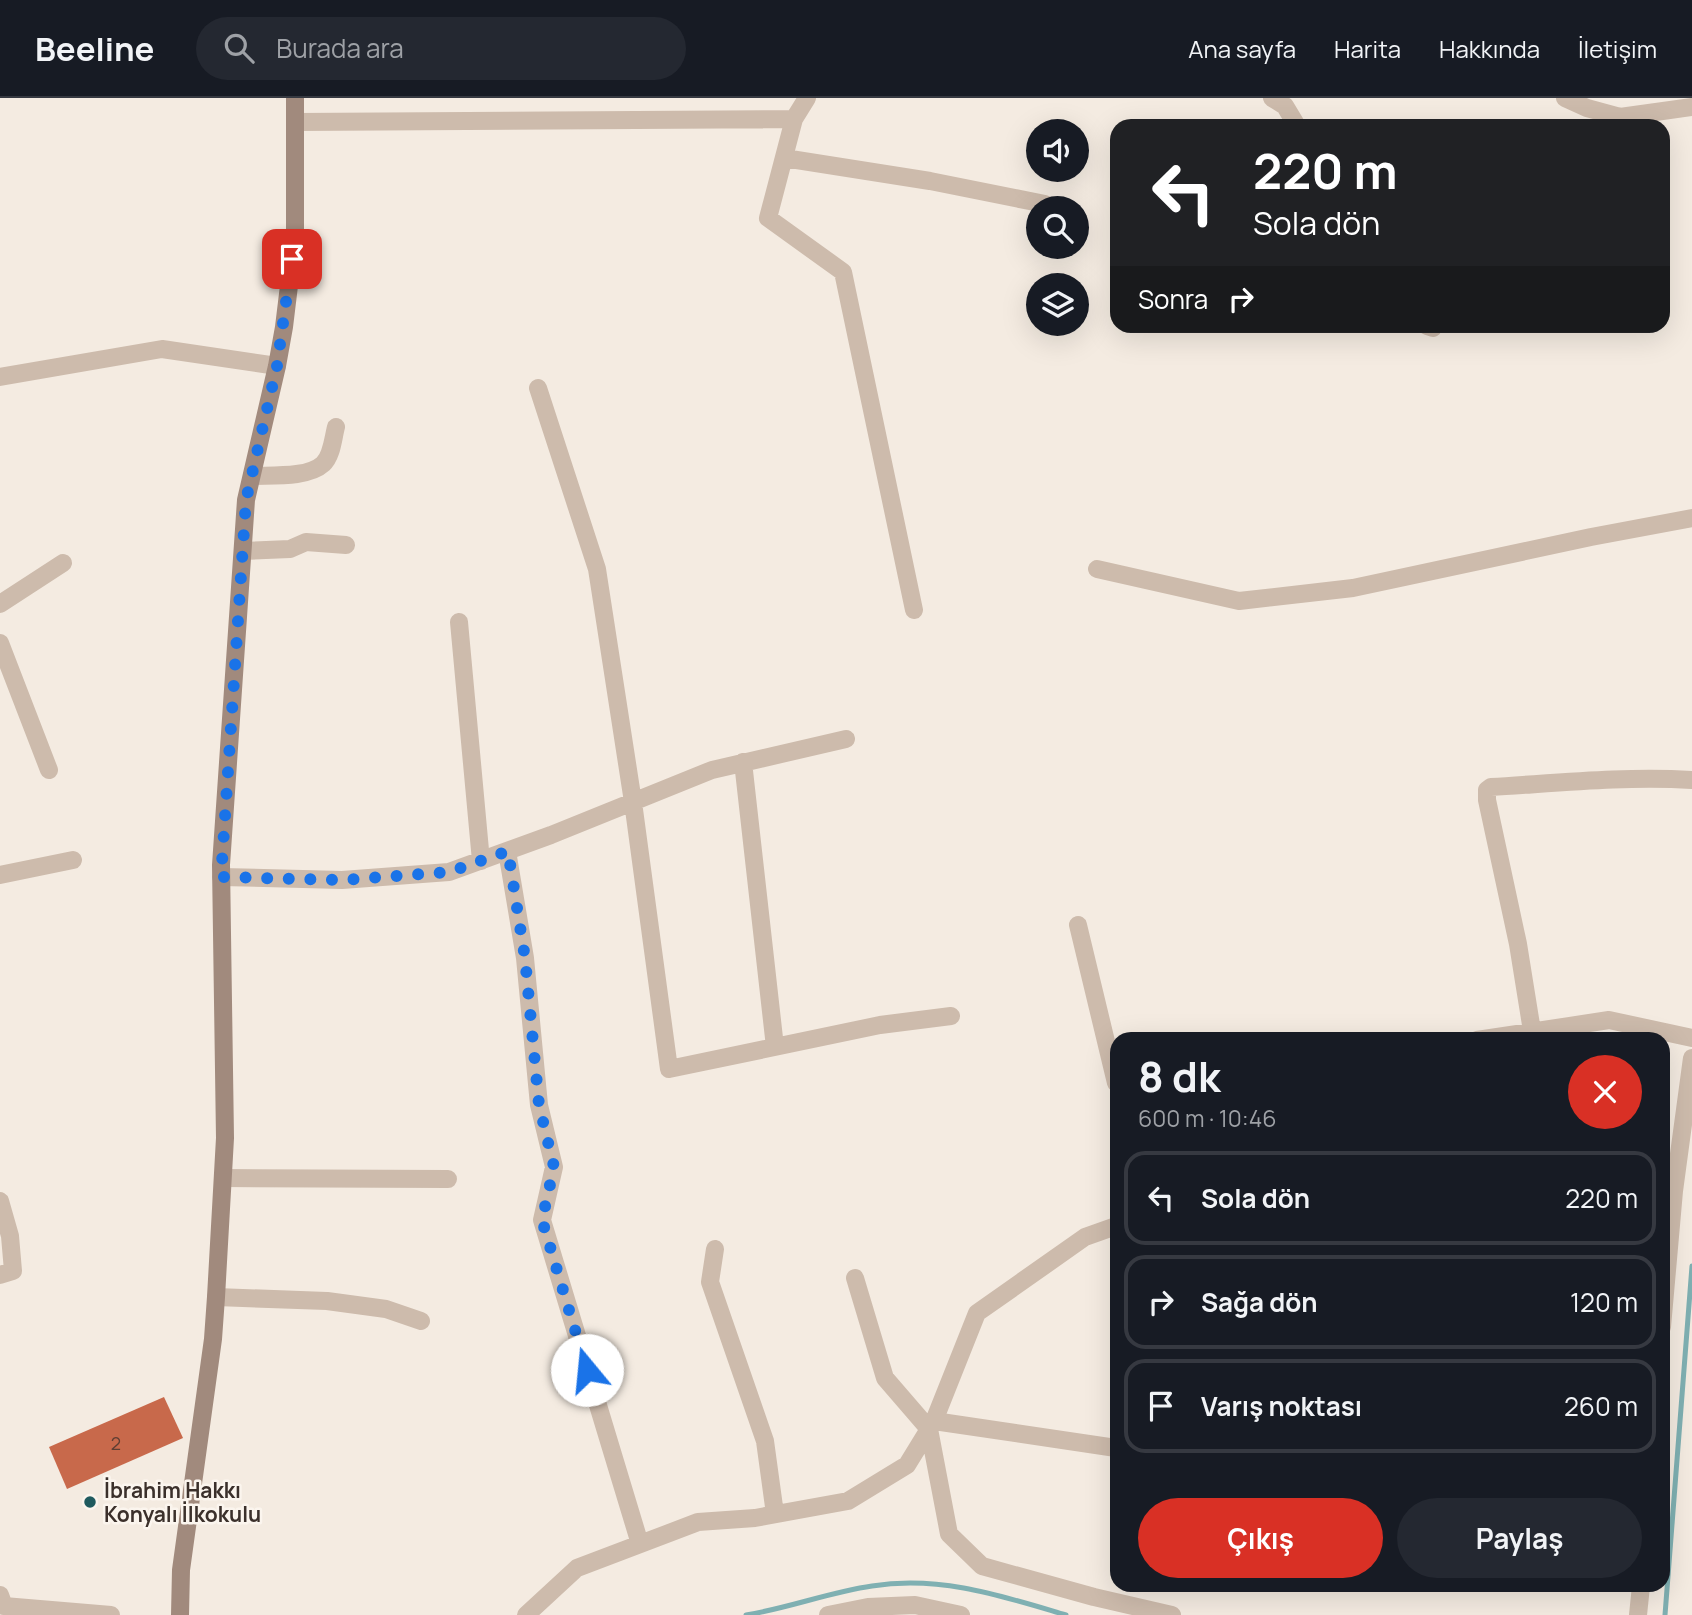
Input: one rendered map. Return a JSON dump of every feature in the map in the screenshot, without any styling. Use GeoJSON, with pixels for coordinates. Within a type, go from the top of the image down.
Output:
{"type":"FeatureCollection","features":[{"type":"Feature","properties":{"kind":"street"},"geometry":{"type":"LineString","coordinates":[[185,1614],[181,1570],[213,1339],[223,1178],[225,1138],[221,877],[246,500],[277,366],[295,236],[295,98]]}},
{"type":"Feature","properties":{"kind":"street"},"geometry":{"type":"LineString","coordinates":[[807,98],[794,118],[768,218],[843,272],[914,610]]}},
{"type":"Feature","properties":{"kind":"street"},"geometry":{"type":"LineString","coordinates":[[1272,98],[1285,106],[1293,119]]}},
{"type":"Feature","properties":{"kind":"street"},"geometry":{"type":"LineString","coordinates":[[1565,98],[1620,117],[1692,107]]}},
{"type":"Feature","properties":{"kind":"street"},"geometry":{"type":"LineString","coordinates":[[295,122],[794,118]]}},
{"type":"Feature","properties":{"kind":"street"},"geometry":{"type":"LineString","coordinates":[[784,158],[930,181],[1026,200]]}},
{"type":"Feature","properties":{"kind":"street"},"geometry":{"type":"LineString","coordinates":[[0,377],[162,349],[277,366]]}},
{"type":"Feature","properties":{"kind":"street"},"geometry":{"type":"LineString","coordinates":[[538,388],[597,569],[633,802],[669,1069],[880,1025],[951,1016]]}},
{"type":"Feature","properties":{"kind":"street"},"geometry":{"type":"LineString","coordinates":[[252,476],[302,473],[323,464],[336,427]]}},
{"type":"Feature","properties":{"kind":"street"},"geometry":{"type":"LineString","coordinates":[[1097,569],[1239,601],[1353,589],[1591,537],[1692,518]]}},
{"type":"Feature","properties":{"kind":"street"},"geometry":{"type":"LineString","coordinates":[[243,551],[290,549],[306,542],[346,545]]}},
{"type":"Feature","properties":{"kind":"street"},"geometry":{"type":"LineString","coordinates":[[0,604],[63,563]]}},
{"type":"Feature","properties":{"kind":"street"},"geometry":{"type":"LineString","coordinates":[[458,622],[481,860]]}},
{"type":"Feature","properties":{"kind":"street"},"geometry":{"type":"LineString","coordinates":[[0,643],[49,770]]}},
{"type":"Feature","properties":{"kind":"street"},"geometry":{"type":"LineString","coordinates":[[221,877],[342,880],[449,872],[712,769],[846,739]]}},
{"type":"Feature","properties":{"kind":"street"},"geometry":{"type":"LineString","coordinates":[[743,762],[775,1047]]}},
{"type":"Feature","properties":{"kind":"street"},"geometry":{"type":"LineString","coordinates":[[1532,1032],[1518,944],[1487,800],[1488,790],[1491,787],[1659,778],[1692,780]]}},
{"type":"Feature","properties":{"kind":"street"},"geometry":{"type":"LineString","coordinates":[[508,851],[525,958],[539,1105],[554,1167],[542,1220],[639,1544]]}},
{"type":"Feature","properties":{"kind":"street"},"geometry":{"type":"LineString","coordinates":[[0,875],[73,859]]}},
{"type":"Feature","properties":{"kind":"street"},"geometry":{"type":"LineString","coordinates":[[1078,925],[1110,1058]]}},
{"type":"Feature","properties":{"kind":"street"},"geometry":{"type":"LineString","coordinates":[[1547,1032],[1609,1020],[1664,1032]]}},
{"type":"Feature","properties":{"kind":"street"},"geometry":{"type":"LineString","coordinates":[[1670,1033],[1692,1038]]}},
{"type":"Feature","properties":{"kind":"street"},"geometry":{"type":"LineString","coordinates":[[1670,1236],[1692,1058]]}},
{"type":"Feature","properties":{"kind":"street"},"geometry":{"type":"LineString","coordinates":[[223,1178],[448,1179]]}},
{"type":"Feature","properties":{"kind":"street"},"geometry":{"type":"LineString","coordinates":[[0,1200],[10,1236],[13,1271],[0,1275]]}},
{"type":"Feature","properties":{"kind":"street"},"geometry":{"type":"LineString","coordinates":[[526,1615],[577,1568],[698,1522],[775,1514],[848,1501],[907,1465],[932,1425],[977,1313],[1085,1237],[1110,1228]]}},
{"type":"Feature","properties":{"kind":"street"},"geometry":{"type":"LineString","coordinates":[[715,1248],[710,1282],[765,1441],[775,1514]]}},
{"type":"Feature","properties":{"kind":"street"},"geometry":{"type":"LineString","coordinates":[[855,1278],[885,1378],[932,1425],[949,1534],[982,1566],[1172,1615]]}},
{"type":"Feature","properties":{"kind":"street"},"geometry":{"type":"LineString","coordinates":[[216,1297],[327,1301],[386,1309],[421,1321]]}},
{"type":"Feature","properties":{"kind":"street"},"geometry":{"type":"LineString","coordinates":[[932,1425],[1110,1446]]}},
{"type":"Feature","properties":{"kind":"street"},"geometry":{"type":"LineString","coordinates":[[1639,1615],[1640,1592]]}},
{"type":"Feature","properties":{"kind":"street"},"geometry":{"type":"LineString","coordinates":[[0,1595],[4,1606],[111,1615]]}},
{"type":"Feature","properties":{"kind":"street"},"geometry":{"type":"LineString","coordinates":[[828,1615],[915,1605],[961,1615]]}},
{"type":"Feature","properties":{"kind":"building","name":"İbrahim Hakkı Konyalı İlkokulu"},"geometry":{"type":"Polygon","coordinates":[[[164,1397],[183,1438],[67,1489],[49,1447],[164,1397]]]}},
{"type":"Feature","properties":{"kind":"waterway"},"geometry":{"type":"LineString","coordinates":[[1670,1550],[1692,1266]]}},
{"type":"Feature","properties":{"kind":"waterway"},"geometry":{"type":"LineString","coordinates":[[746,1615],[856,1589],[897,1583],[970,1589],[1066,1615]]}},
{"type":"Feature","properties":{"kind":"waterway"},"geometry":{"type":"LineString","coordinates":[[1665,1615],[1667,1592]]}},
{"type":"Feature","properties":{"kind":"place","name":"İbrahim Hakkı Konyalı İlkokulu"},"geometry":{"type":"Point","coordinates":[90,1502]}},
{"type":"Feature","properties":{"kind":"route"},"geometry":{"type":"LineString","coordinates":[[292,259],[277,366],[246,500],[221,877],[342,880],[449,872],[508,851],[525,958],[539,1105],[554,1167],[542,1220],[587,1370]]}}]}
